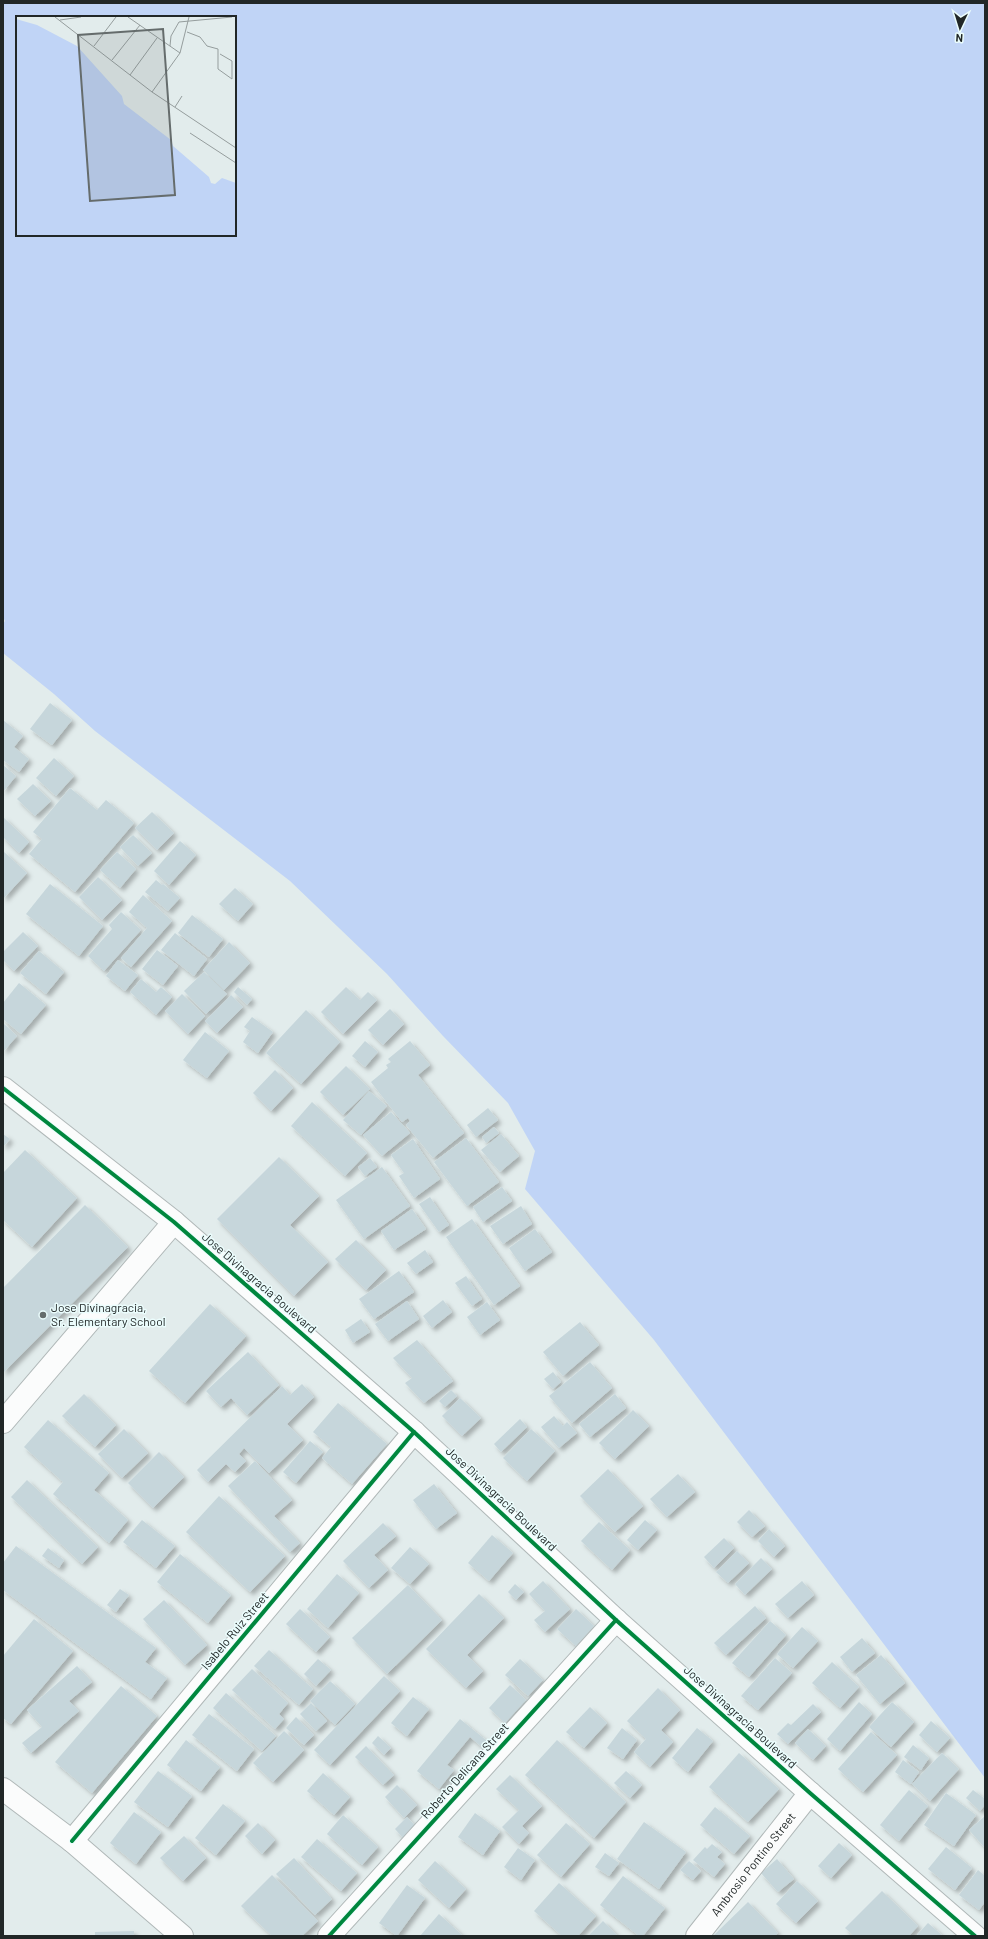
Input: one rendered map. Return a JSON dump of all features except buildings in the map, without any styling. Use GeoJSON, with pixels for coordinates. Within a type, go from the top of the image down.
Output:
{"type":"FeatureCollection","features":[{"type":"Feature","properties":{"kind":"street","name":"Jose Divinagracia Boulevard"},"geometry":{"type":"LineString","coordinates":[[3,1088],[174,1222],[414,1432],[616,1620],[810,1793],[975,1936]]}},
{"type":"Feature","properties":{"kind":"street"},"geometry":{"type":"LineString","coordinates":[[3,1422],[174,1222]]}},
{"type":"Feature","properties":{"kind":"street","name":"Isabelo Ruiz Street"},"geometry":{"type":"LineString","coordinates":[[72,1841],[414,1432]]}},
{"type":"Feature","properties":{"kind":"street","name":"Roberto Delicana Street"},"geometry":{"type":"LineString","coordinates":[[329,1936],[616,1620]]}},
{"type":"Feature","properties":{"kind":"street"},"geometry":{"type":"LineString","coordinates":[[3,1789],[72,1841],[182,1936]]}},
{"type":"Feature","properties":{"kind":"street","name":"Ambrosio Pontino Street"},"geometry":{"type":"LineString","coordinates":[[697,1936],[810,1793]]}},
{"type":"Feature","properties":{"kind":"water"},"geometry":{"type":"Polygon","coordinates":[[[3,3],[985,3],[985,1778],[654,1340],[525,1189],[535,1151],[508,1103],[443,1036],[387,974],[290,881],[95,731],[54,694],[3,653],[3,624],[5,621],[3,617],[3,3]]]}},
{"type":"Feature","properties":{"kind":"cycle path"},"geometry":{"type":"LineString","coordinates":[[3,1088],[174,1222],[414,1432],[616,1620],[810,1793],[975,1936]]}},
{"type":"Feature","properties":{"kind":"cycle path"},"geometry":{"type":"LineString","coordinates":[[72,1841],[414,1432]]}},
{"type":"Feature","properties":{"kind":"cycle path"},"geometry":{"type":"LineString","coordinates":[[329,1936],[616,1620]]}},
{"type":"Feature","properties":{"kind":"place","name":"Jose Divinagracia, Sr. Elementary School"},"geometry":{"type":"Point","coordinates":[43,1315]}}]}
